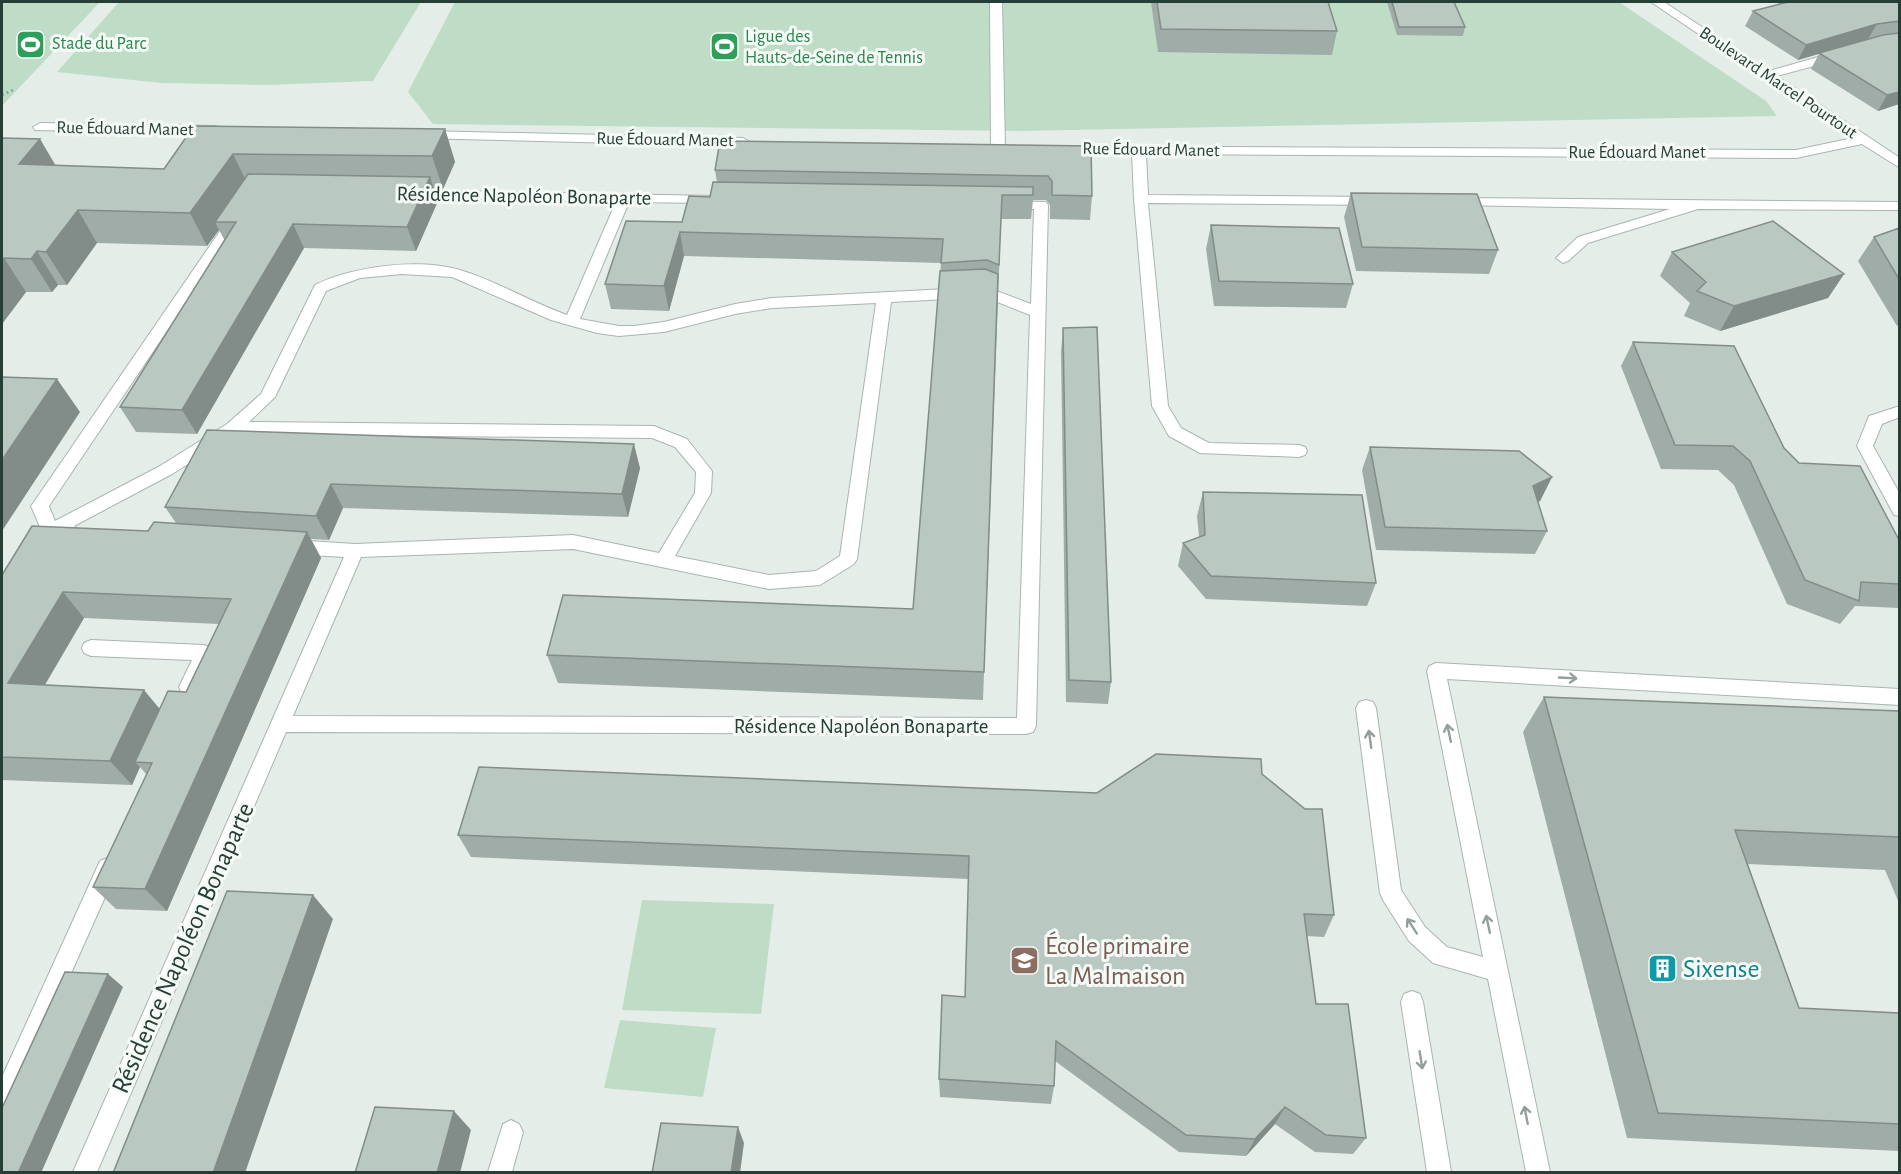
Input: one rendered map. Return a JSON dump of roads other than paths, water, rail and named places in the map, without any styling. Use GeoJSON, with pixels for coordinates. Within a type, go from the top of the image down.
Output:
{"type":"FeatureCollection","features":[{"type":"Feature","properties":{"kind":"street"},"geometry":{"type":"LineString","coordinates":[[996,2],[998,148]]}},
{"type":"Feature","properties":{"kind":"street","name":"Boulevard Marcel Pourtout"},"geometry":{"type":"LineString","coordinates":[[1656,2],[1899,164]]}},
{"type":"Feature","properties":{"kind":"street"},"geometry":{"type":"LineString","coordinates":[[1768,75],[1852,51]]}},
{"type":"Feature","properties":{"kind":"street","name":"Rue Édouard Manet"},"geometry":{"type":"LineString","coordinates":[[40,127],[236,131]]}},
{"type":"Feature","properties":{"kind":"street","name":"Rue Édouard Manet"},"geometry":{"type":"LineString","coordinates":[[414,135],[760,142]]}},
{"type":"Feature","properties":{"kind":"street","name":"Rue Édouard Manet"},"geometry":{"type":"LineString","coordinates":[[1057,149],[1796,154],[1864,140]]}},
{"type":"Feature","properties":{"kind":"street"},"geometry":{"type":"LineString","coordinates":[[1139,151],[1141,199],[1160,406],[1175,432],[1206,449],[1299,451]]}},
{"type":"Feature","properties":{"kind":"street","name":"Résidence Napoléon Bonaparte"},"geometry":{"type":"LineString","coordinates":[[397,194],[731,200]]}},
{"type":"Feature","properties":{"kind":"street"},"geometry":{"type":"LineString","coordinates":[[572,321],[624,198]]}},
{"type":"Feature","properties":{"kind":"street"},"geometry":{"type":"LineString","coordinates":[[1141,199],[1389,202]]}},
{"type":"Feature","properties":{"kind":"street"},"geometry":{"type":"LineString","coordinates":[[50,531],[40,506],[247,201]]}},
{"type":"Feature","properties":{"kind":"street"},"geometry":{"type":"LineString","coordinates":[[1448,202],[1899,206]]}},
{"type":"Feature","properties":{"kind":"street","name":"Résidence Napoléon Bonaparte"},"geometry":{"type":"LineString","coordinates":[[281,724],[1026,726],[1041,205],[993,205]]}},
{"type":"Feature","properties":{"kind":"street"},"geometry":{"type":"LineString","coordinates":[[1563,258],[1583,240],[1697,205]]}},
{"type":"Feature","properties":{"kind":"street"},"geometry":{"type":"LineString","coordinates":[[50,531],[166,470],[233,428],[267,397],[320,288],[335,279],[364,272],[411,269],[455,273],[556,317],[621,331],[676,325],[746,307],[797,301],[986,292],[1037,312]]}},
{"type":"Feature","properties":{"kind":"street"},"geometry":{"type":"LineString","coordinates":[[273,546],[355,551],[573,542],[769,582],[820,578],[848,559],[884,298]]}},
{"type":"Feature","properties":{"kind":"street"},"geometry":{"type":"LineString","coordinates":[[1899,411],[1875,420],[1864,446],[1899,510]]}},
{"type":"Feature","properties":{"kind":"street"},"geometry":{"type":"LineString","coordinates":[[233,428],[654,432],[681,443],[704,471],[703,493],[663,561]]}},
{"type":"Feature","properties":{"kind":"street"},"geometry":{"type":"LineString","coordinates":[[50,531],[86,533]]}},
{"type":"Feature","properties":{"kind":"street","name":"Résidence Napoléon Bonaparte"},"geometry":{"type":"LineString","coordinates":[[85,1173],[355,551]]}},
{"type":"Feature","properties":{"kind":"street"},"geometry":{"type":"LineString","coordinates":[[91,648],[204,653],[180,707]]}},
{"type":"Feature","properties":{"kind":"street"},"geometry":{"type":"LineString","coordinates":[[1538,1173],[1436,671],[1899,698]]}},
{"type":"Feature","properties":{"kind":"street"},"geometry":{"type":"LineString","coordinates":[[1366,708],[1391,893],[1417,934],[1441,956],[1498,971]]}},
{"type":"Feature","properties":{"kind":"street"},"geometry":{"type":"LineString","coordinates":[[2,1102],[117,846]]}},
{"type":"Feature","properties":{"kind":"street"},"geometry":{"type":"LineString","coordinates":[[1412,1002],[1439,1173]]}},
{"type":"Feature","properties":{"kind":"street"},"geometry":{"type":"LineString","coordinates":[[500,1173],[511,1132]]}},
{"type":"Feature","properties":{"kind":"place","name":"Stade du Parc"},"geometry":{"type":"Point","coordinates":[31,44]}},
{"type":"Feature","properties":{"kind":"place","name":"Ligue des Hauts-de-Seine de Tennis"},"geometry":{"type":"Point","coordinates":[724,47]}},
{"type":"Feature","properties":{"kind":"place","name":"École primaire La Malmaison"},"geometry":{"type":"Point","coordinates":[1024,961]}},
{"type":"Feature","properties":{"kind":"place","name":"Sixense"},"geometry":{"type":"Point","coordinates":[1662,969]}}]}
